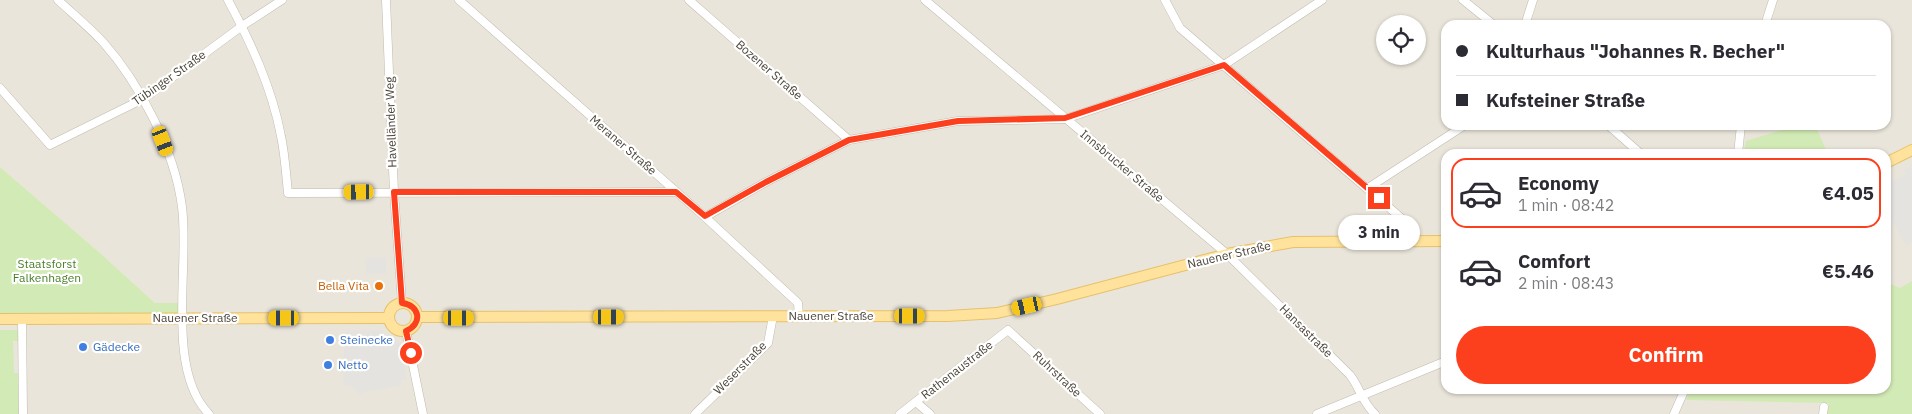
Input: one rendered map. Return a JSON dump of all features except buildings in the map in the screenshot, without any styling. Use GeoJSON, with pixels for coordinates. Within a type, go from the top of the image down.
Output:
{"type":"FeatureCollection","features":[{"type":"Feature","properties":{"kind":"main road"},"geometry":{"type":"LineString","coordinates":[[1891,160],[1912,150]]}},
{"type":"Feature","properties":{"kind":"main road","name":"Nauener Straße"},"geometry":{"type":"LineString","coordinates":[[418,317],[948,316],[997,313],[1228,254],[1293,242],[1441,241]]}},
{"type":"Feature","properties":{"kind":"main road"},"geometry":{"type":"LineString","coordinates":[[402,303],[415,308],[418,317],[415,326],[406,331],[397,330],[393,327],[389,318],[394,306],[402,303]]}},
{"type":"Feature","properties":{"kind":"main road","name":"Nauener Straße"},"geometry":{"type":"LineString","coordinates":[[0,319],[389,318]]}},
{"type":"Feature","properties":{"kind":"street"},"geometry":{"type":"LineString","coordinates":[[58,0],[104,43],[144,99],[163,141],[174,172],[182,208],[184,353],[188,378],[204,409],[209,414]]}},
{"type":"Feature","properties":{"kind":"street"},"geometry":{"type":"LineString","coordinates":[[228,0],[242,26],[268,85],[281,136],[288,193],[676,192]]}},
{"type":"Feature","properties":{"kind":"street","name":"Tübinger Straße"},"geometry":{"type":"LineString","coordinates":[[0,88],[50,145],[144,99],[242,26],[282,0]]}},
{"type":"Feature","properties":{"kind":"street","name":"Havelländer Weg"},"geometry":{"type":"LineString","coordinates":[[386,0],[394,192],[402,303]]}},
{"type":"Feature","properties":{"kind":"street","name":"Meraner Straße"},"geometry":{"type":"LineString","coordinates":[[459,0],[705,216],[798,303],[799,316]]}},
{"type":"Feature","properties":{"kind":"street","name":"Bozener Straße"},"geometry":{"type":"LineString","coordinates":[[689,0],[849,140]]}},
{"type":"Feature","properties":{"kind":"street","name":"Innsbrucker Straße"},"geometry":{"type":"LineString","coordinates":[[925,0],[1228,254]]}},
{"type":"Feature","properties":{"kind":"street"},"geometry":{"type":"LineString","coordinates":[[1166,0],[1180,28],[1414,229],[1414,241]]}},
{"type":"Feature","properties":{"kind":"street"},"geometry":{"type":"LineString","coordinates":[[705,216],[766,182],[849,140],[958,121],[1065,118],[1224,65],[1322,0]]}},
{"type":"Feature","properties":{"kind":"street"},"geometry":{"type":"LineString","coordinates":[[1463,0],[1488,20]]}},
{"type":"Feature","properties":{"kind":"street"},"geometry":{"type":"LineString","coordinates":[[1527,20],[1533,0]]}},
{"type":"Feature","properties":{"kind":"street"},"geometry":{"type":"LineString","coordinates":[[1767,20],[1773,0]]}},
{"type":"Feature","properties":{"kind":"street"},"geometry":{"type":"LineString","coordinates":[[1368,188],[1457,130]]}},
{"type":"Feature","properties":{"kind":"street"},"geometry":{"type":"LineString","coordinates":[[1614,130],[1635,149]]}},
{"type":"Feature","properties":{"kind":"street"},"geometry":{"type":"LineString","coordinates":[[1739,149],[1740,130]]}},
{"type":"Feature","properties":{"kind":"street","name":"Hansastraße"},"geometry":{"type":"LineString","coordinates":[[1228,254],[1350,375],[1362,395],[1367,408],[1375,414]]}},
{"type":"Feature","properties":{"kind":"street","name":"Weserstraße"},"geometry":{"type":"LineString","coordinates":[[695,414],[768,343],[773,316]]}},
{"type":"Feature","properties":{"kind":"street"},"geometry":{"type":"LineString","coordinates":[[22,318],[23,414]]}},
{"type":"Feature","properties":{"kind":"street","name":"Rathenaustraße"},"geometry":{"type":"LineString","coordinates":[[900,414],[1008,330],[1014,335]]}},
{"type":"Feature","properties":{"kind":"street"},"geometry":{"type":"LineString","coordinates":[[406,331],[423,414]]}},
{"type":"Feature","properties":{"kind":"street","name":"Ruhrstraße"},"geometry":{"type":"LineString","coordinates":[[1014,335],[1100,414]]}},
{"type":"Feature","properties":{"kind":"street"},"geometry":{"type":"LineString","coordinates":[[1317,414],[1441,363]]}},
{"type":"Feature","properties":{"kind":"street"},"geometry":{"type":"LineString","coordinates":[[1674,414],[1683,394]]}},
{"type":"Feature","properties":{"kind":"street"},"geometry":{"type":"LineString","coordinates":[[916,402],[930,414]]}},
{"type":"Feature","properties":{"kind":"shaded area"},"geometry":{"type":"Polygon","coordinates":[[[0,0],[1912,0],[1912,414],[0,414],[0,319],[155,303],[0,167],[0,0]]]}},
{"type":"Feature","properties":{"kind":"shaded area"},"geometry":{"type":"Polygon","coordinates":[[[1912,166],[1912,242],[1906,246],[1891,218],[1891,182],[1906,174],[1904,170],[1912,166]]]}},
{"type":"Feature","properties":{"kind":"shaded area"},"geometry":{"type":"Polygon","coordinates":[[[386,257],[386,274],[366,274],[366,258],[386,257]]]}},
{"type":"Feature","properties":{"kind":"shaded area"},"geometry":{"type":"Polygon","coordinates":[[[383,330],[383,334],[393,336],[396,343],[400,343],[407,380],[401,381],[402,385],[357,394],[356,389],[343,385],[344,348],[348,348],[347,331],[383,330]]]}},
{"type":"Feature","properties":{"kind":"green space"},"geometry":{"type":"Polygon","coordinates":[[[1782,130],[1817,130],[1826,149],[1745,149],[1746,141],[1782,130]]]}},
{"type":"Feature","properties":{"kind":"green space","name":"Staatsforst Falkenhagen"},"geometry":{"type":"Polygon","coordinates":[[[0,167],[155,303],[183,303],[183,318],[0,319],[0,167]]]}},
{"type":"Feature","properties":{"kind":"green space"},"geometry":{"type":"Polygon","coordinates":[[[1912,281],[1912,414],[1827,414],[1829,403],[1686,400],[1689,394],[1891,394],[1891,284],[1900,288],[1912,281]]]}},
{"type":"Feature","properties":{"kind":"green space"},"geometry":{"type":"Polygon","coordinates":[[[0,330],[19,330],[19,341],[13,341],[14,373],[19,373],[19,414],[0,414],[0,330]]]}},
{"type":"Feature","properties":{"kind":"place","name":"Bella Vita"},"geometry":{"type":"Point","coordinates":[379,286]}},
{"type":"Feature","properties":{"kind":"place","name":"Steinecke"},"geometry":{"type":"Point","coordinates":[330,340]}},
{"type":"Feature","properties":{"kind":"place","name":"Gädecke"},"geometry":{"type":"Point","coordinates":[83,347]}},
{"type":"Feature","properties":{"kind":"place","name":"Netto"},"geometry":{"type":"Point","coordinates":[328,365]}},
{"type":"Feature","properties":{"kind":"route"},"geometry":{"type":"LineString","coordinates":[[411,353],[406,331],[415,326],[418,317],[415,308],[407,303],[402,303],[394,192],[676,192],[705,216],[766,182],[849,140],[958,121],[1065,118],[1224,65],[1379,198]]}}]}
